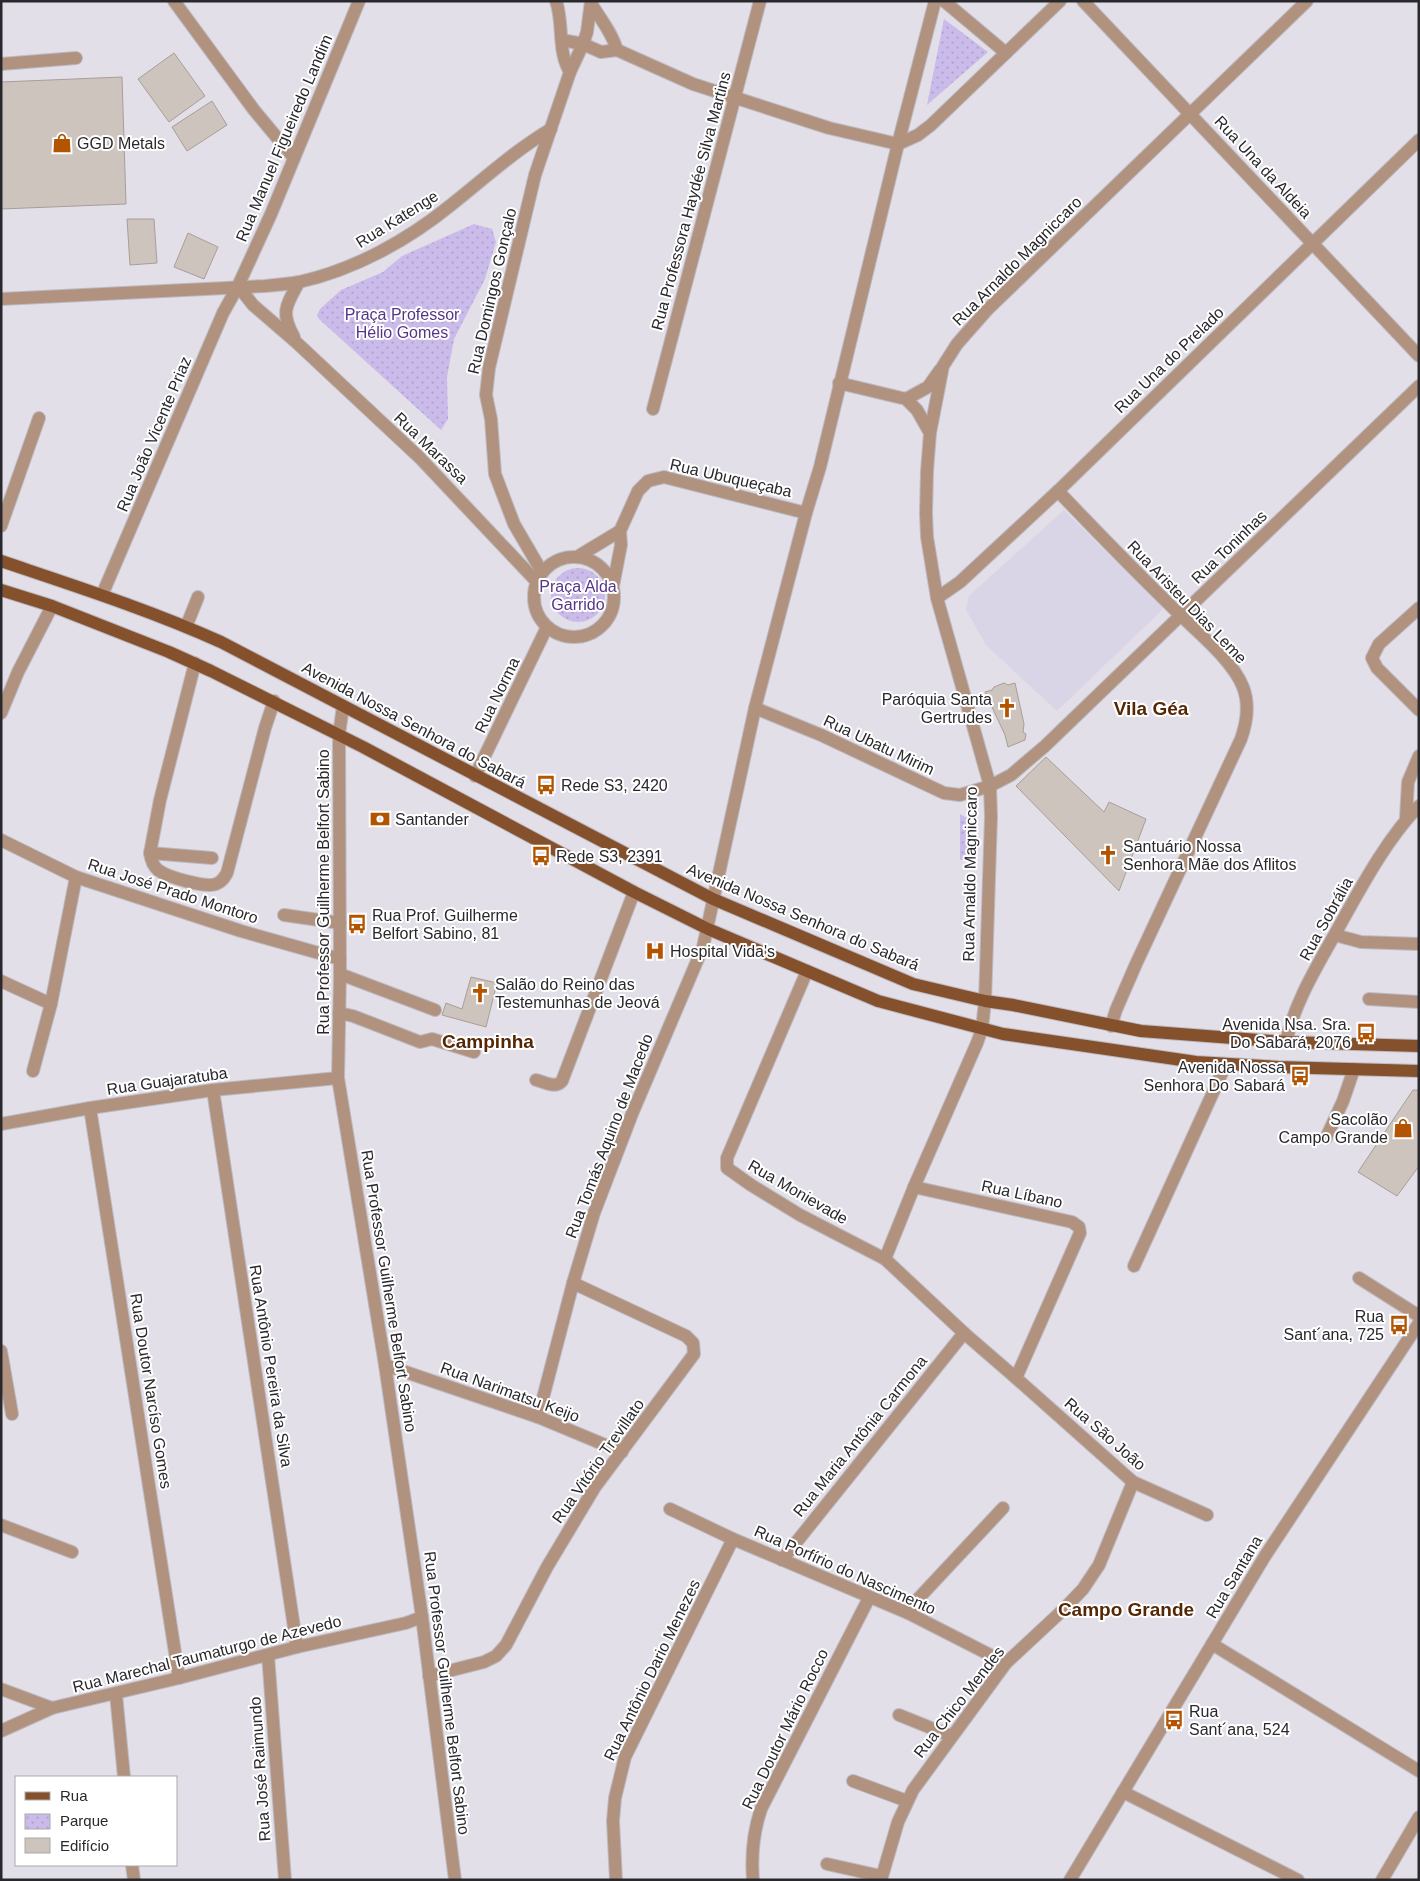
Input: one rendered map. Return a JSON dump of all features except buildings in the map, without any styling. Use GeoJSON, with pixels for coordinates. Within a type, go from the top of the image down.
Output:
{"type":"FeatureCollection","features":[{"type":"Feature","properties":{"kind":"main road","name":"Avenida Nossa Senhora do Sabará"},"geometry":{"type":"LineString","coordinates":[[1,561],[102,595],[221,642],[713,899],[913,984],[985,1001],[1014,1005],[1111,1026],[1183,1036],[1286,1042],[1419,1046]]}},
{"type":"Feature","properties":{"kind":"main road"},"geometry":{"type":"LineString","coordinates":[[1,590],[52,606],[195,663],[274,701],[634,892],[708,929],[878,1001],[982,1029],[1114,1051],[1196,1062],[1419,1071]]}},
{"type":"Feature","properties":{"kind":"street"},"geometry":{"type":"LineString","coordinates":[[174,1],[254,110],[294,158]]}},
{"type":"Feature","properties":{"kind":"street","name":"Rua Manuel Figueiredo Landim"},"geometry":{"type":"LineString","coordinates":[[238,286],[294,158],[359,1]]}},
{"type":"Feature","properties":{"kind":"street"},"geometry":{"type":"LineString","coordinates":[[556,1],[562,20],[564,58],[570,72]]}},
{"type":"Feature","properties":{"kind":"street","name":"Rua Professora Haydée Silva Martins"},"geometry":{"type":"LineString","coordinates":[[653,409],[760,1]]}},
{"type":"Feature","properties":{"kind":"street","name":"Rua Tomás Aquino de Macedo"},"geometry":{"type":"LineString","coordinates":[[538,1417],[573,1283],[597,1204],[632,1114],[703,947],[755,708],[806,513],[820,467],[898,144],[935,1]]}},
{"type":"Feature","properties":{"kind":"street"},"geometry":{"type":"LineString","coordinates":[[944,1],[1006,53]]}},
{"type":"Feature","properties":{"kind":"street"},"geometry":{"type":"LineString","coordinates":[[562,40],[583,44],[600,52],[617,50],[693,84],[829,128],[898,144],[918,135],[931,125],[1060,1]]}},
{"type":"Feature","properties":{"kind":"street","name":"Rua Una da Aldeia"},"geometry":{"type":"LineString","coordinates":[[1083,1],[1419,356]]}},
{"type":"Feature","properties":{"kind":"street","name":"Rua Arnaldo Magniccaro"},"geometry":{"type":"LineString","coordinates":[[885,1259],[982,1029],[985,1001],[991,817],[990,786],[937,598],[927,537],[927,471],[930,434],[943,366],[957,344],[987,310],[1307,1]]}},
{"type":"Feature","properties":{"kind":"street"},"geometry":{"type":"LineString","coordinates":[[591,2],[600,19],[610,31],[617,50]]}},
{"type":"Feature","properties":{"kind":"street","name":"Rua Domingos Gonçalo"},"geometry":{"type":"LineString","coordinates":[[540,577],[514,524],[495,474],[491,419],[486,395],[489,368],[535,175],[570,72],[587,32],[591,2]]}},
{"type":"Feature","properties":{"kind":"street"},"geometry":{"type":"LineString","coordinates":[[1,64],[76,58]]}},
{"type":"Feature","properties":{"kind":"street","name":"Rua Katenge"},"geometry":{"type":"LineString","coordinates":[[1,299],[145,293],[299,282],[332,273],[366,259],[397,242],[451,206],[506,158],[528,142],[551,129]]}},
{"type":"Feature","properties":{"kind":"street","name":"Rua Una do Prelado"},"geometry":{"type":"LineString","coordinates":[[937,598],[960,582],[1058,491],[1419,140]]}},
{"type":"Feature","properties":{"kind":"street","name":"Rua Marassa"},"geometry":{"type":"LineString","coordinates":[[297,343],[285,316],[299,282]]}},
{"type":"Feature","properties":{"kind":"street","name":"Rua Marassa"},"geometry":{"type":"LineString","coordinates":[[238,286],[253,305],[297,343],[420,458],[540,577]]}},
{"type":"Feature","properties":{"kind":"street","name":"Rua João Vicente Priaz"},"geometry":{"type":"LineString","coordinates":[[102,595],[223,313],[238,286]]}},
{"type":"Feature","properties":{"kind":"street"},"geometry":{"type":"LineString","coordinates":[[906,399],[932,383],[943,366]]}},
{"type":"Feature","properties":{"kind":"street"},"geometry":{"type":"LineString","coordinates":[[840,383],[906,399],[921,416],[930,434]]}},
{"type":"Feature","properties":{"kind":"street","name":"Rua Toninhas"},"geometry":{"type":"LineString","coordinates":[[990,786],[1011,775],[1045,746],[1419,386]]}},
{"type":"Feature","properties":{"kind":"street"},"geometry":{"type":"LineString","coordinates":[[1,526],[39,418]]}},
{"type":"Feature","properties":{"kind":"street","name":"Rua Ubuqueçaba"},"geometry":{"type":"LineString","coordinates":[[620,531],[638,491],[648,481],[664,477],[806,513]]}},
{"type":"Feature","properties":{"kind":"street","name":"Rua Aristeu Dias Leme"},"geometry":{"type":"LineString","coordinates":[[1058,491],[1212,646],[1237,676],[1246,696],[1247,719],[1241,739],[1136,964],[1111,1026]]}},
{"type":"Feature","properties":{"kind":"street"},"geometry":{"type":"LineString","coordinates":[[577,558],[620,531],[621,545],[613,586],[614,603],[610,616],[602,627],[590,634],[577,638],[564,636],[547,627],[538,615],[534,604],[534,593],[540,577],[558,561],[567,558],[586,559],[603,570],[613,586]]}},
{"type":"Feature","properties":{"kind":"street"},"geometry":{"type":"LineString","coordinates":[[186,627],[198,597]]}},
{"type":"Feature","properties":{"kind":"street"},"geometry":{"type":"LineString","coordinates":[[1,713],[18,672],[52,606]]}},
{"type":"Feature","properties":{"kind":"street"},"geometry":{"type":"LineString","coordinates":[[1419,608],[1379,644],[1372,658],[1377,668],[1419,710]]}},
{"type":"Feature","properties":{"kind":"street","name":"Rua Norma"},"geometry":{"type":"LineString","coordinates":[[475,776],[547,627]]}},
{"type":"Feature","properties":{"kind":"street"},"geometry":{"type":"LineString","coordinates":[[195,663],[160,800],[150,853],[155,866],[159,871],[167,875],[211,885],[218,884],[227,873],[265,728],[274,701]]}},
{"type":"Feature","properties":{"kind":"street","name":"Rua Professor Guilherme Belfort Sabino"},"geometry":{"type":"LineString","coordinates":[[343,706],[339,735],[340,974],[338,1078],[385,1365],[422,1617],[455,1880]]}},
{"type":"Feature","properties":{"kind":"street","name":"Rua Ubatu Mirim"},"geometry":{"type":"LineString","coordinates":[[755,708],[821,735],[944,793],[960,795],[990,786]]}},
{"type":"Feature","properties":{"kind":"street","name":"Rua Sobrália"},"geometry":{"type":"LineString","coordinates":[[1406,818],[1408,782],[1419,756]]}},
{"type":"Feature","properties":{"kind":"street","name":"Rua Sobrália"},"geometry":{"type":"LineString","coordinates":[[1286,1042],[1289,1025],[1310,981],[1355,898],[1406,818],[1419,806]]}},
{"type":"Feature","properties":{"kind":"street","name":"Rua José Prado Montoro"},"geometry":{"type":"LineString","coordinates":[[1,840],[76,876],[241,931],[340,959]]}},
{"type":"Feature","properties":{"kind":"street"},"geometry":{"type":"LineString","coordinates":[[150,853],[212,858]]}},
{"type":"Feature","properties":{"kind":"street"},"geometry":{"type":"LineString","coordinates":[[33,1071],[51,1004],[76,876]]}},
{"type":"Feature","properties":{"kind":"street"},"geometry":{"type":"LineString","coordinates":[[536,1080],[555,1085],[560,1084],[562,1081],[634,892]]}},
{"type":"Feature","properties":{"kind":"street"},"geometry":{"type":"LineString","coordinates":[[284,915],[340,923]]}},
{"type":"Feature","properties":{"kind":"street"},"geometry":{"type":"LineString","coordinates":[[1335,935],[1361,942],[1419,944]]}},
{"type":"Feature","properties":{"kind":"street","name":"Rua Monievade"},"geometry":{"type":"LineString","coordinates":[[807,971],[727,1158],[727,1168],[800,1215],[885,1259],[964,1333],[1016,1378]]}},
{"type":"Feature","properties":{"kind":"street"},"geometry":{"type":"LineString","coordinates":[[340,974],[435,1010]]}},
{"type":"Feature","properties":{"kind":"street"},"geometry":{"type":"LineString","coordinates":[[1,982],[51,1004]]}},
{"type":"Feature","properties":{"kind":"street"},"geometry":{"type":"LineString","coordinates":[[1368,1000],[1419,1002]]}},
{"type":"Feature","properties":{"kind":"street"},"geometry":{"type":"LineString","coordinates":[[339,1013],[353,1016],[420,1042],[432,1039],[474,1052]]}},
{"type":"Feature","properties":{"kind":"street"},"geometry":{"type":"LineString","coordinates":[[1134,1266],[1226,1064]]}},
{"type":"Feature","properties":{"kind":"street"},"geometry":{"type":"LineString","coordinates":[[1326,1138],[1343,1101],[1354,1069]]}},
{"type":"Feature","properties":{"kind":"street","name":"Rua Guajaratuba"},"geometry":{"type":"LineString","coordinates":[[1,1124],[90,1108],[213,1090],[338,1078]]}},
{"type":"Feature","properties":{"kind":"street","name":"Rua Antônio Pereira da Silva"},"geometry":{"type":"LineString","coordinates":[[213,1090],[296,1647]]}},
{"type":"Feature","properties":{"kind":"street","name":"Rua Doutor Narcíso Gomes"},"geometry":{"type":"LineString","coordinates":[[90,1108],[179,1678]]}},
{"type":"Feature","properties":{"kind":"street","name":"Rua Líbano"},"geometry":{"type":"LineString","coordinates":[[914,1187],[1072,1222],[1079,1227],[1080,1233],[1016,1378]]}},
{"type":"Feature","properties":{"kind":"street"},"geometry":{"type":"LineString","coordinates":[[1359,1278],[1419,1316]]}},
{"type":"Feature","properties":{"kind":"street","name":"Rua Vitório Trevillato"},"geometry":{"type":"LineString","coordinates":[[429,1676],[484,1662],[496,1656],[506,1645],[573,1522],[595,1487],[694,1354],[693,1343],[686,1336],[573,1283]]}},
{"type":"Feature","properties":{"kind":"street","name":"Rua Santana"},"geometry":{"type":"LineString","coordinates":[[1070,1880],[1265,1556],[1419,1323]]}},
{"type":"Feature","properties":{"kind":"street","name":"Rua Maria Antônia Carmona"},"geometry":{"type":"LineString","coordinates":[[782,1560],[964,1333]]}},
{"type":"Feature","properties":{"kind":"street"},"geometry":{"type":"LineString","coordinates":[[1,1351],[12,1414]]}},
{"type":"Feature","properties":{"kind":"street","name":"Rua Narimatsu Keijo"},"geometry":{"type":"LineString","coordinates":[[385,1365],[538,1417],[622,1452]]}},
{"type":"Feature","properties":{"kind":"street","name":"Rua São João"},"geometry":{"type":"LineString","coordinates":[[1016,1378],[1133,1482],[1207,1516]]}},
{"type":"Feature","properties":{"kind":"street","name":"Rua Chico Mendes"},"geometry":{"type":"LineString","coordinates":[[881,1878],[906,1801],[951,1736],[1006,1663],[1083,1589],[1099,1564],[1133,1482]]}},
{"type":"Feature","properties":{"kind":"street"},"geometry":{"type":"LineString","coordinates":[[908,1613],[916,1601],[1003,1508]]}},
{"type":"Feature","properties":{"kind":"street","name":"Rua Porfírio do Nascimento"},"geometry":{"type":"LineString","coordinates":[[670,1509],[782,1560],[908,1613],[1006,1663]]}},
{"type":"Feature","properties":{"kind":"street"},"geometry":{"type":"LineString","coordinates":[[1,1526],[72,1552]]}},
{"type":"Feature","properties":{"kind":"street","name":"Rua Antônio Dario Menezes"},"geometry":{"type":"LineString","coordinates":[[616,1880],[613,1821],[614,1798],[625,1756],[734,1539]]}},
{"type":"Feature","properties":{"kind":"street","name":"Rua Doutor Mário Rocco"},"geometry":{"type":"LineString","coordinates":[[753,1880],[752,1848],[755,1827],[761,1809],[869,1598]]}},
{"type":"Feature","properties":{"kind":"street","name":"Rua Marechal Taumaturgo de Azevedo"},"geometry":{"type":"LineString","coordinates":[[1,1731],[52,1708],[116,1694],[296,1647],[422,1617]]}},
{"type":"Feature","properties":{"kind":"street"},"geometry":{"type":"LineString","coordinates":[[1212,1644],[1419,1771]]}},
{"type":"Feature","properties":{"kind":"street","name":"Rua José Raimundo"},"geometry":{"type":"LineString","coordinates":[[268,1655],[285,1880]]}},
{"type":"Feature","properties":{"kind":"street"},"geometry":{"type":"LineString","coordinates":[[1,1689],[52,1708]]}},
{"type":"Feature","properties":{"kind":"street"},"geometry":{"type":"LineString","coordinates":[[116,1694],[124,1776]]}},
{"type":"Feature","properties":{"kind":"street"},"geometry":{"type":"LineString","coordinates":[[899,1715],[951,1736]]}},
{"type":"Feature","properties":{"kind":"street"},"geometry":{"type":"LineString","coordinates":[[853,1781],[906,1801]]}},
{"type":"Feature","properties":{"kind":"street"},"geometry":{"type":"LineString","coordinates":[[1123,1792],[1298,1880]]}},
{"type":"Feature","properties":{"kind":"street"},"geometry":{"type":"LineString","coordinates":[[1382,1880],[1419,1817]]}},
{"type":"Feature","properties":{"kind":"street"},"geometry":{"type":"LineString","coordinates":[[827,1864],[881,1878]]}},
{"type":"Feature","properties":{"kind":"street"},"geometry":{"type":"LineString","coordinates":[[132,1866],[134,1880]]}},
{"type":"Feature","properties":{"kind":"shaded area"},"geometry":{"type":"Polygon","coordinates":[[[1064,510],[1163,609],[1057,711],[986,645],[966,610],[969,596],[1064,510]]]}},
{"type":"Feature","properties":{"kind":"green space"},"geometry":{"type":"Polygon","coordinates":[[[944,19],[988,52],[927,105],[944,19]]]}},
{"type":"Feature","properties":{"kind":"green space","name":"Praça Professor Hélio Gomes"},"geometry":{"type":"Polygon","coordinates":[[[474,224],[492,229],[496,242],[485,279],[454,339],[447,377],[448,419],[441,430],[319,319],[317,315],[320,309],[341,290],[383,272],[402,256],[474,224]]]}},
{"type":"Feature","properties":{"kind":"green space","name":"Praça Alda Garrido"},"geometry":{"type":"Polygon","coordinates":[[[578,568],[597,576],[605,595],[597,614],[578,622],[559,614],[551,595],[559,576],[578,568]]]}},
{"type":"Feature","properties":{"kind":"green space"},"geometry":{"type":"Polygon","coordinates":[[[960,814],[972,821],[973,860],[960,860],[960,814]]]}},
{"type":"Feature","properties":{"kind":"place","name":"GGD Metals"},"geometry":{"type":"Point","coordinates":[62,143]}},
{"type":"Feature","properties":{"kind":"place","name":"Paróquia Santa Gertrudes"},"geometry":{"type":"Point","coordinates":[1007,708]}},
{"type":"Feature","properties":{"kind":"place","name":"Rede S3, 2420"},"geometry":{"type":"Point","coordinates":[546,785]}},
{"type":"Feature","properties":{"kind":"place","name":"Santander"},"geometry":{"type":"Point","coordinates":[380,819]}},
{"type":"Feature","properties":{"kind":"place","name":"Santuário Nossa Senhora Mãe dos Aflitos"},"geometry":{"type":"Point","coordinates":[1108,855]}},
{"type":"Feature","properties":{"kind":"place","name":"Rede S3, 2391"},"geometry":{"type":"Point","coordinates":[541,856]}},
{"type":"Feature","properties":{"kind":"place","name":"Rua Prof. Guilherme Belfort Sabino, 81"},"geometry":{"type":"Point","coordinates":[357,924]}},
{"type":"Feature","properties":{"kind":"place","name":"Hospital Vida's"},"geometry":{"type":"Point","coordinates":[655,951]}},
{"type":"Feature","properties":{"kind":"place","name":"Salão do Reino das Testemunhas de Jeová"},"geometry":{"type":"Point","coordinates":[480,993]}},
{"type":"Feature","properties":{"kind":"place","name":"Avenida Nsa. Sra. Do Sabará, 2076"},"geometry":{"type":"Point","coordinates":[1366,1033]}},
{"type":"Feature","properties":{"kind":"place","name":"Avenida Nossa Senhora Do Sabará"},"geometry":{"type":"Point","coordinates":[1300,1076]}},
{"type":"Feature","properties":{"kind":"place","name":"Sacolão Campo Grande"},"geometry":{"type":"Point","coordinates":[1403,1128]}},
{"type":"Feature","properties":{"kind":"place","name":"Rua Sant´ana, 725"},"geometry":{"type":"Point","coordinates":[1399,1325]}},
{"type":"Feature","properties":{"kind":"place","name":"Rua Sant´ana, 524"},"geometry":{"type":"Point","coordinates":[1174,1720]}},
{"type":"Feature","properties":{"kind":"district","name":"Vila Géa"},"geometry":{"type":"Point","coordinates":[1151,708]}},
{"type":"Feature","properties":{"kind":"district","name":"Campinha"},"geometry":{"type":"Point","coordinates":[488,1041]}},
{"type":"Feature","properties":{"kind":"district","name":"Campo Grande"},"geometry":{"type":"Point","coordinates":[1126,1609]}}]}
